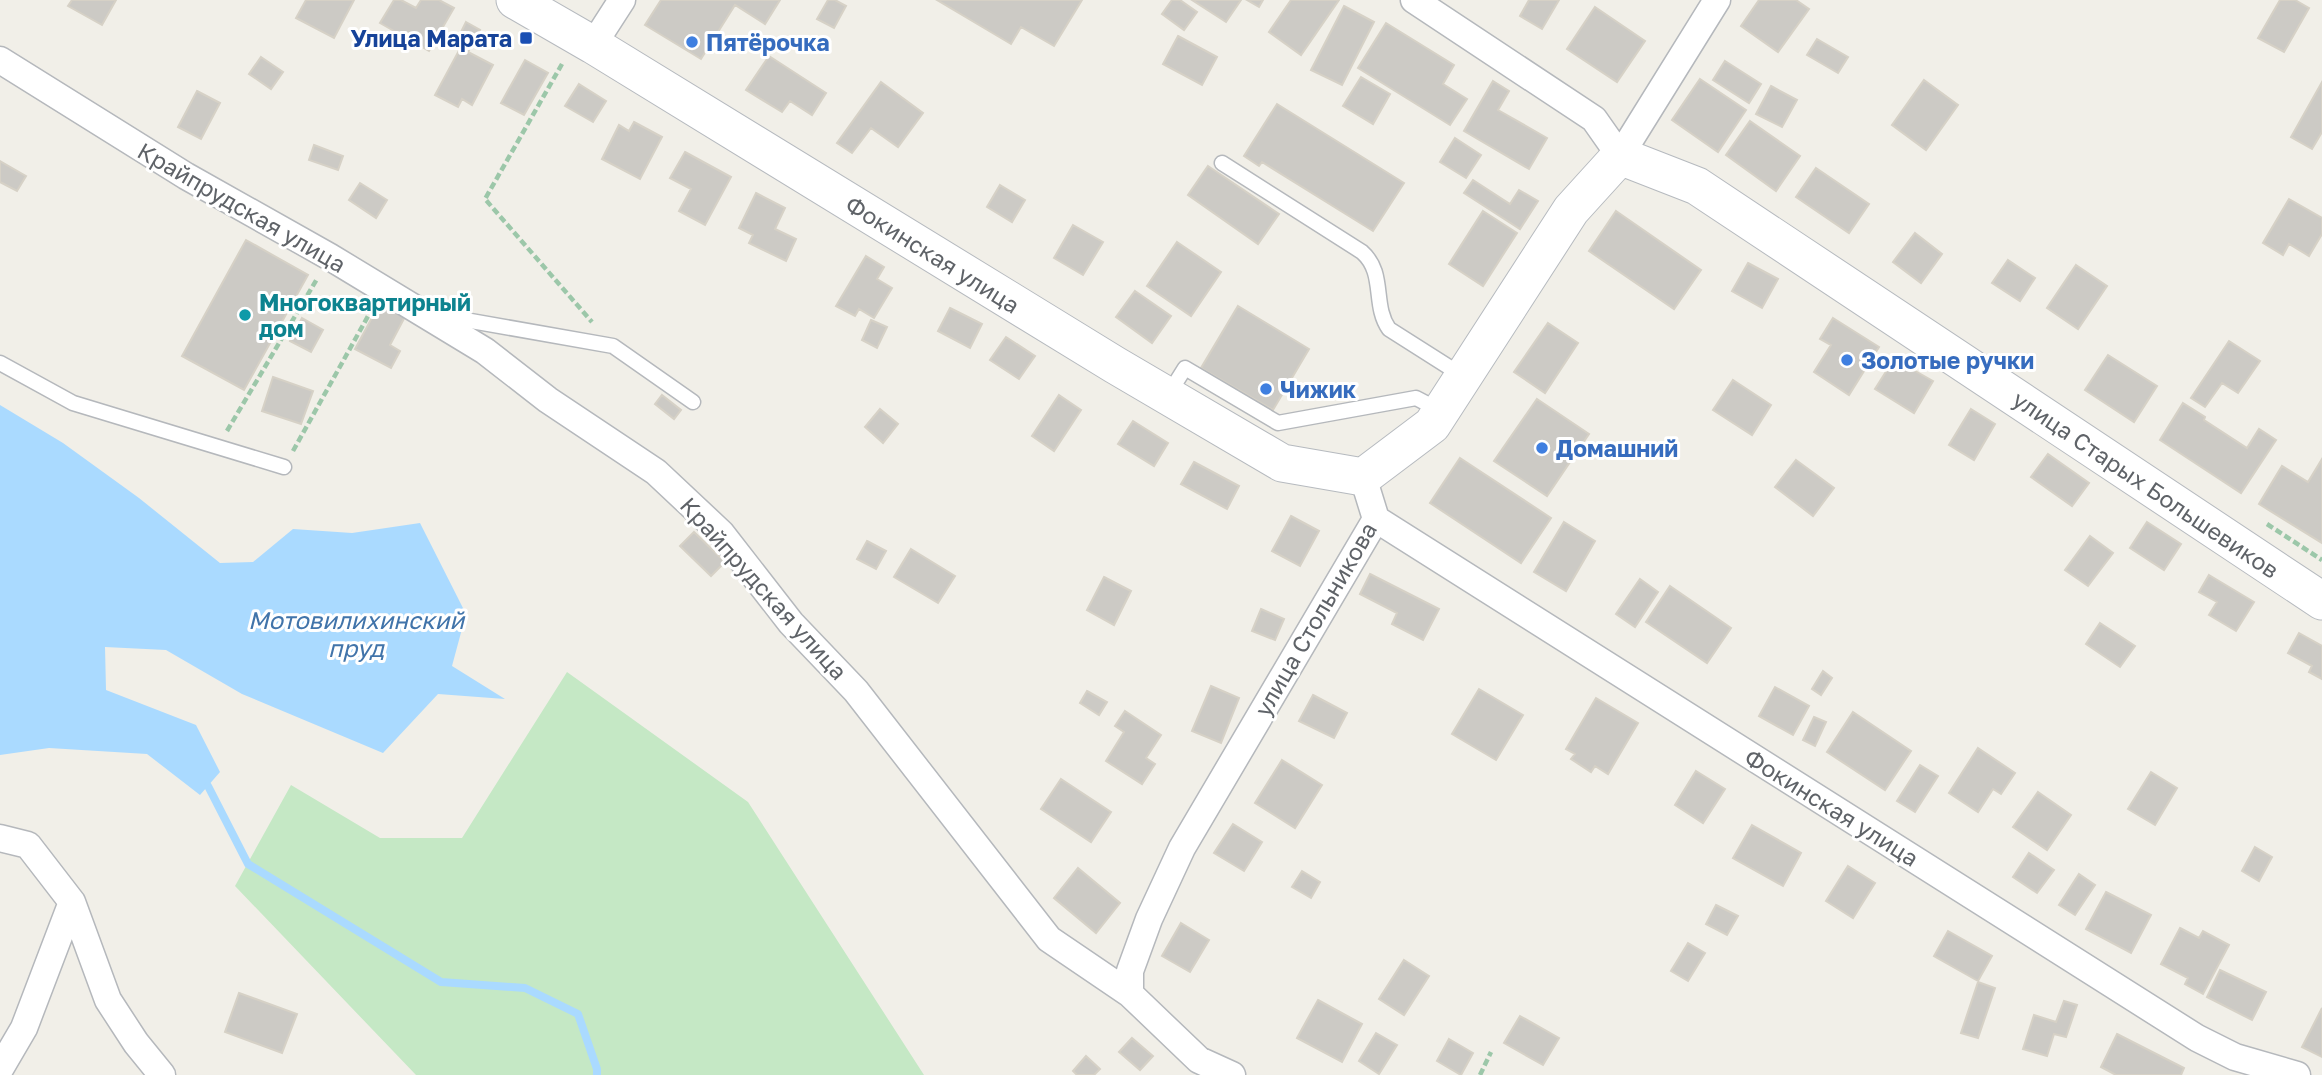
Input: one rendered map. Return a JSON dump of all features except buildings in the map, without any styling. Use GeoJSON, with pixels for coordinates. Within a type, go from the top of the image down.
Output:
{"type":"FeatureCollection","features":[{"type":"Feature","properties":{"kind":"main road","name":"Фокинская улица"},"geometry":{"type":"LineString","coordinates":[[515,0],[1167,396],[1270,437],[1282,463],[1363,477]]}},
{"type":"Feature","properties":{"kind":"main road"},"geometry":{"type":"LineString","coordinates":[[1363,477],[1432,425],[1571,209],[1620,156]]}},
{"type":"Feature","properties":{"kind":"main road","name":"улица Старых Большевиков"},"geometry":{"type":"LineString","coordinates":[[1620,156],[1697,186],[2322,601]]}},
{"type":"Feature","properties":{"kind":"street"},"geometry":{"type":"LineString","coordinates":[[593,45],[622,0]]}},
{"type":"Feature","properties":{"kind":"street"},"geometry":{"type":"LineString","coordinates":[[1414,0],[1594,119],[1620,156],[1717,0]]}},
{"type":"Feature","properties":{"kind":"street","name":"Крайпрудская улица"},"geometry":{"type":"LineString","coordinates":[[0,60],[186,176],[383,288],[485,351],[548,400],[656,472],[721,533],[791,623],[856,691],[1048,939],[1130,994],[1199,1060],[1232,1075]]}},
{"type":"Feature","properties":{"kind":"street","name":"улица Стольникова"},"geometry":{"type":"LineString","coordinates":[[1130,994],[1130,971],[1149,919],[1182,848],[1376,519],[1363,477]]}},
{"type":"Feature","properties":{"kind":"street","name":"Фокинская улица"},"geometry":{"type":"LineString","coordinates":[[1376,519],[2197,1038],[2235,1057],[2297,1075]]}},
{"type":"Feature","properties":{"kind":"street"},"geometry":{"type":"LineString","coordinates":[[0,838],[28,845],[72,902],[108,1000],[136,1043],[162,1075]]}},
{"type":"Feature","properties":{"kind":"street"},"geometry":{"type":"LineString","coordinates":[[0,1069],[24,1028],[72,902]]}},
{"type":"Feature","properties":{"kind":"lane"},"geometry":{"type":"LineString","coordinates":[[1222,163],[1362,252],[1375,266],[1380,310],[1389,329],[1463,376]]}},
{"type":"Feature","properties":{"kind":"lane"},"geometry":{"type":"LineString","coordinates":[[422,312],[613,346],[693,402]]}},
{"type":"Feature","properties":{"kind":"lane"},"geometry":{"type":"LineString","coordinates":[[0,363],[73,403],[284,467]]}},
{"type":"Feature","properties":{"kind":"lane"},"geometry":{"type":"LineString","coordinates":[[1270,437],[1416,398],[1441,411]]}},
{"type":"Feature","properties":{"kind":"path"},"geometry":{"type":"LineString","coordinates":[[562,64],[485,200],[613,346]]}},
{"type":"Feature","properties":{"kind":"path"},"geometry":{"type":"LineString","coordinates":[[218,447],[330,257]]}},
{"type":"Feature","properties":{"kind":"path"},"geometry":{"type":"LineString","coordinates":[[284,467],[383,288]]}},
{"type":"Feature","properties":{"kind":"path"},"geometry":{"type":"LineString","coordinates":[[1480,1075],[1491,1052]]}},
{"type":"Feature","properties":{"kind":"green space"},"geometry":{"type":"Polygon","coordinates":[[[567,672],[748,802],[924,1075],[416,1075],[235,886],[291,785],[380,838],[462,838],[567,672]]]}},
{"type":"Feature","properties":{"kind":"water","name":"Мотовилихинский пруд"},"geometry":{"type":"Polygon","coordinates":[[[0,405],[63,443],[139,498],[220,563],[253,562],[293,529],[352,533],[420,523],[466,614],[452,666],[505,699],[438,694],[383,753],[242,694],[166,650],[105,647],[106,690],[196,725],[220,772],[200,795],[147,754],[49,748],[0,755],[0,405]]]}},
{"type":"Feature","properties":{"kind":"waterway"},"geometry":{"type":"LineString","coordinates":[[208,786],[248,864],[441,982],[525,988],[578,1014],[597,1075]]}},
{"type":"Feature","properties":{"kind":"place","name":"Улица Марата"},"geometry":{"type":"Point","coordinates":[526,38]}},
{"type":"Feature","properties":{"kind":"place","name":"Пятёрочка"},"geometry":{"type":"Point","coordinates":[692,42]}},
{"type":"Feature","properties":{"kind":"place","name":"Многоквартирный дом"},"geometry":{"type":"Point","coordinates":[245,315]}},
{"type":"Feature","properties":{"kind":"place","name":"Золотые ручки"},"geometry":{"type":"Point","coordinates":[1847,360]}},
{"type":"Feature","properties":{"kind":"place","name":"Чижик"},"geometry":{"type":"Point","coordinates":[1266,389]}},
{"type":"Feature","properties":{"kind":"place","name":"Домашний"},"geometry":{"type":"Point","coordinates":[1542,448]}}]}
